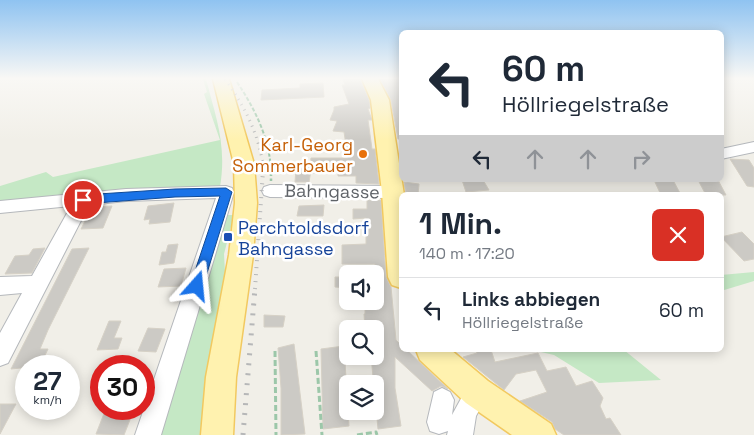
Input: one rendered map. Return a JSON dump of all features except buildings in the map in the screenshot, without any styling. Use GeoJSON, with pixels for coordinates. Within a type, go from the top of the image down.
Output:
{"type":"FeatureCollection","features":[{"type":"Feature","properties":{"kind":"main road"},"geometry":{"type":"LineString","coordinates":[[217,435],[221,377],[241,255],[246,203],[244,164],[226,99]]}},
{"type":"Feature","properties":{"kind":"main road"},"geometry":{"type":"LineString","coordinates":[[380,99],[393,192],[399,256]]}},
{"type":"Feature","properties":{"kind":"main road"},"geometry":{"type":"LineString","coordinates":[[431,352],[452,395],[540,435]]}},
{"type":"Feature","properties":{"kind":"street"},"geometry":{"type":"LineString","coordinates":[[724,153],[754,147]]}},
{"type":"Feature","properties":{"kind":"street","name":"Bahngasse"},"geometry":{"type":"LineString","coordinates":[[270,191],[393,192]]}},
{"type":"Feature","properties":{"kind":"street"},"geometry":{"type":"LineString","coordinates":[[0,207],[175,193],[226,192],[148,435]]}},
{"type":"Feature","properties":{"kind":"street"},"geometry":{"type":"LineString","coordinates":[[0,355],[83,200]]}},
{"type":"Feature","properties":{"kind":"street"},"geometry":{"type":"LineString","coordinates":[[0,286],[38,284]]}},
{"type":"Feature","properties":{"kind":"street"},"geometry":{"type":"LineString","coordinates":[[452,395],[465,412],[460,435]]}},
{"type":"Feature","properties":{"kind":"path"},"geometry":{"type":"LineString","coordinates":[[247,99],[254,110],[266,140],[271,166],[270,191]]}},
{"type":"Feature","properties":{"kind":"path"},"geometry":{"type":"LineString","coordinates":[[275,351],[276,435]]}},
{"type":"Feature","properties":{"kind":"path"},"geometry":{"type":"LineString","coordinates":[[316,351],[322,435]]}},
{"type":"Feature","properties":{"kind":"path"},"geometry":{"type":"LineString","coordinates":[[357,435],[376,432],[377,435]]}},
{"type":"Feature","properties":{"kind":"green space"},"geometry":{"type":"Polygon","coordinates":[[[206,99],[212,99],[217,119],[221,145],[222,158],[220,187],[74,194],[0,201],[0,186],[46,172],[53,177],[220,140],[206,99]]]}},
{"type":"Feature","properties":{"kind":"green space"},"geometry":{"type":"Polygon","coordinates":[[[228,215],[234,215],[224,254],[225,272],[206,376],[200,435],[158,435],[225,218],[228,215]]]}},
{"type":"Feature","properties":{"kind":"green space"},"geometry":{"type":"Polygon","coordinates":[[[754,272],[754,281],[724,290],[724,275],[754,272]]]}},
{"type":"Feature","properties":{"kind":"green space"},"geometry":{"type":"Polygon","coordinates":[[[541,352],[626,352],[661,380],[599,383],[554,355],[541,352]]]}},
{"type":"Feature","properties":{"kind":"railway"},"geometry":{"type":"LineString","coordinates":[[238,99],[251,123],[259,147],[264,172]]}},
{"type":"Feature","properties":{"kind":"railway"},"geometry":{"type":"LineString","coordinates":[[255,289],[263,171]]}},
{"type":"Feature","properties":{"kind":"railway"},"geometry":{"type":"LineString","coordinates":[[243,435],[255,288]]}},
{"type":"Feature","properties":{"kind":"place","name":"Karl-Georg Sommerbauer"},"geometry":{"type":"Point","coordinates":[363,154]}},
{"type":"Feature","properties":{"kind":"place","name":"Perchtoldsdorf Bahngasse"},"geometry":{"type":"Point","coordinates":[228,237]}},
{"type":"Feature","properties":{"kind":"route"},"geometry":{"type":"LineString","coordinates":[[83,200],[126,195],[226,192],[197,286]]}}]}
